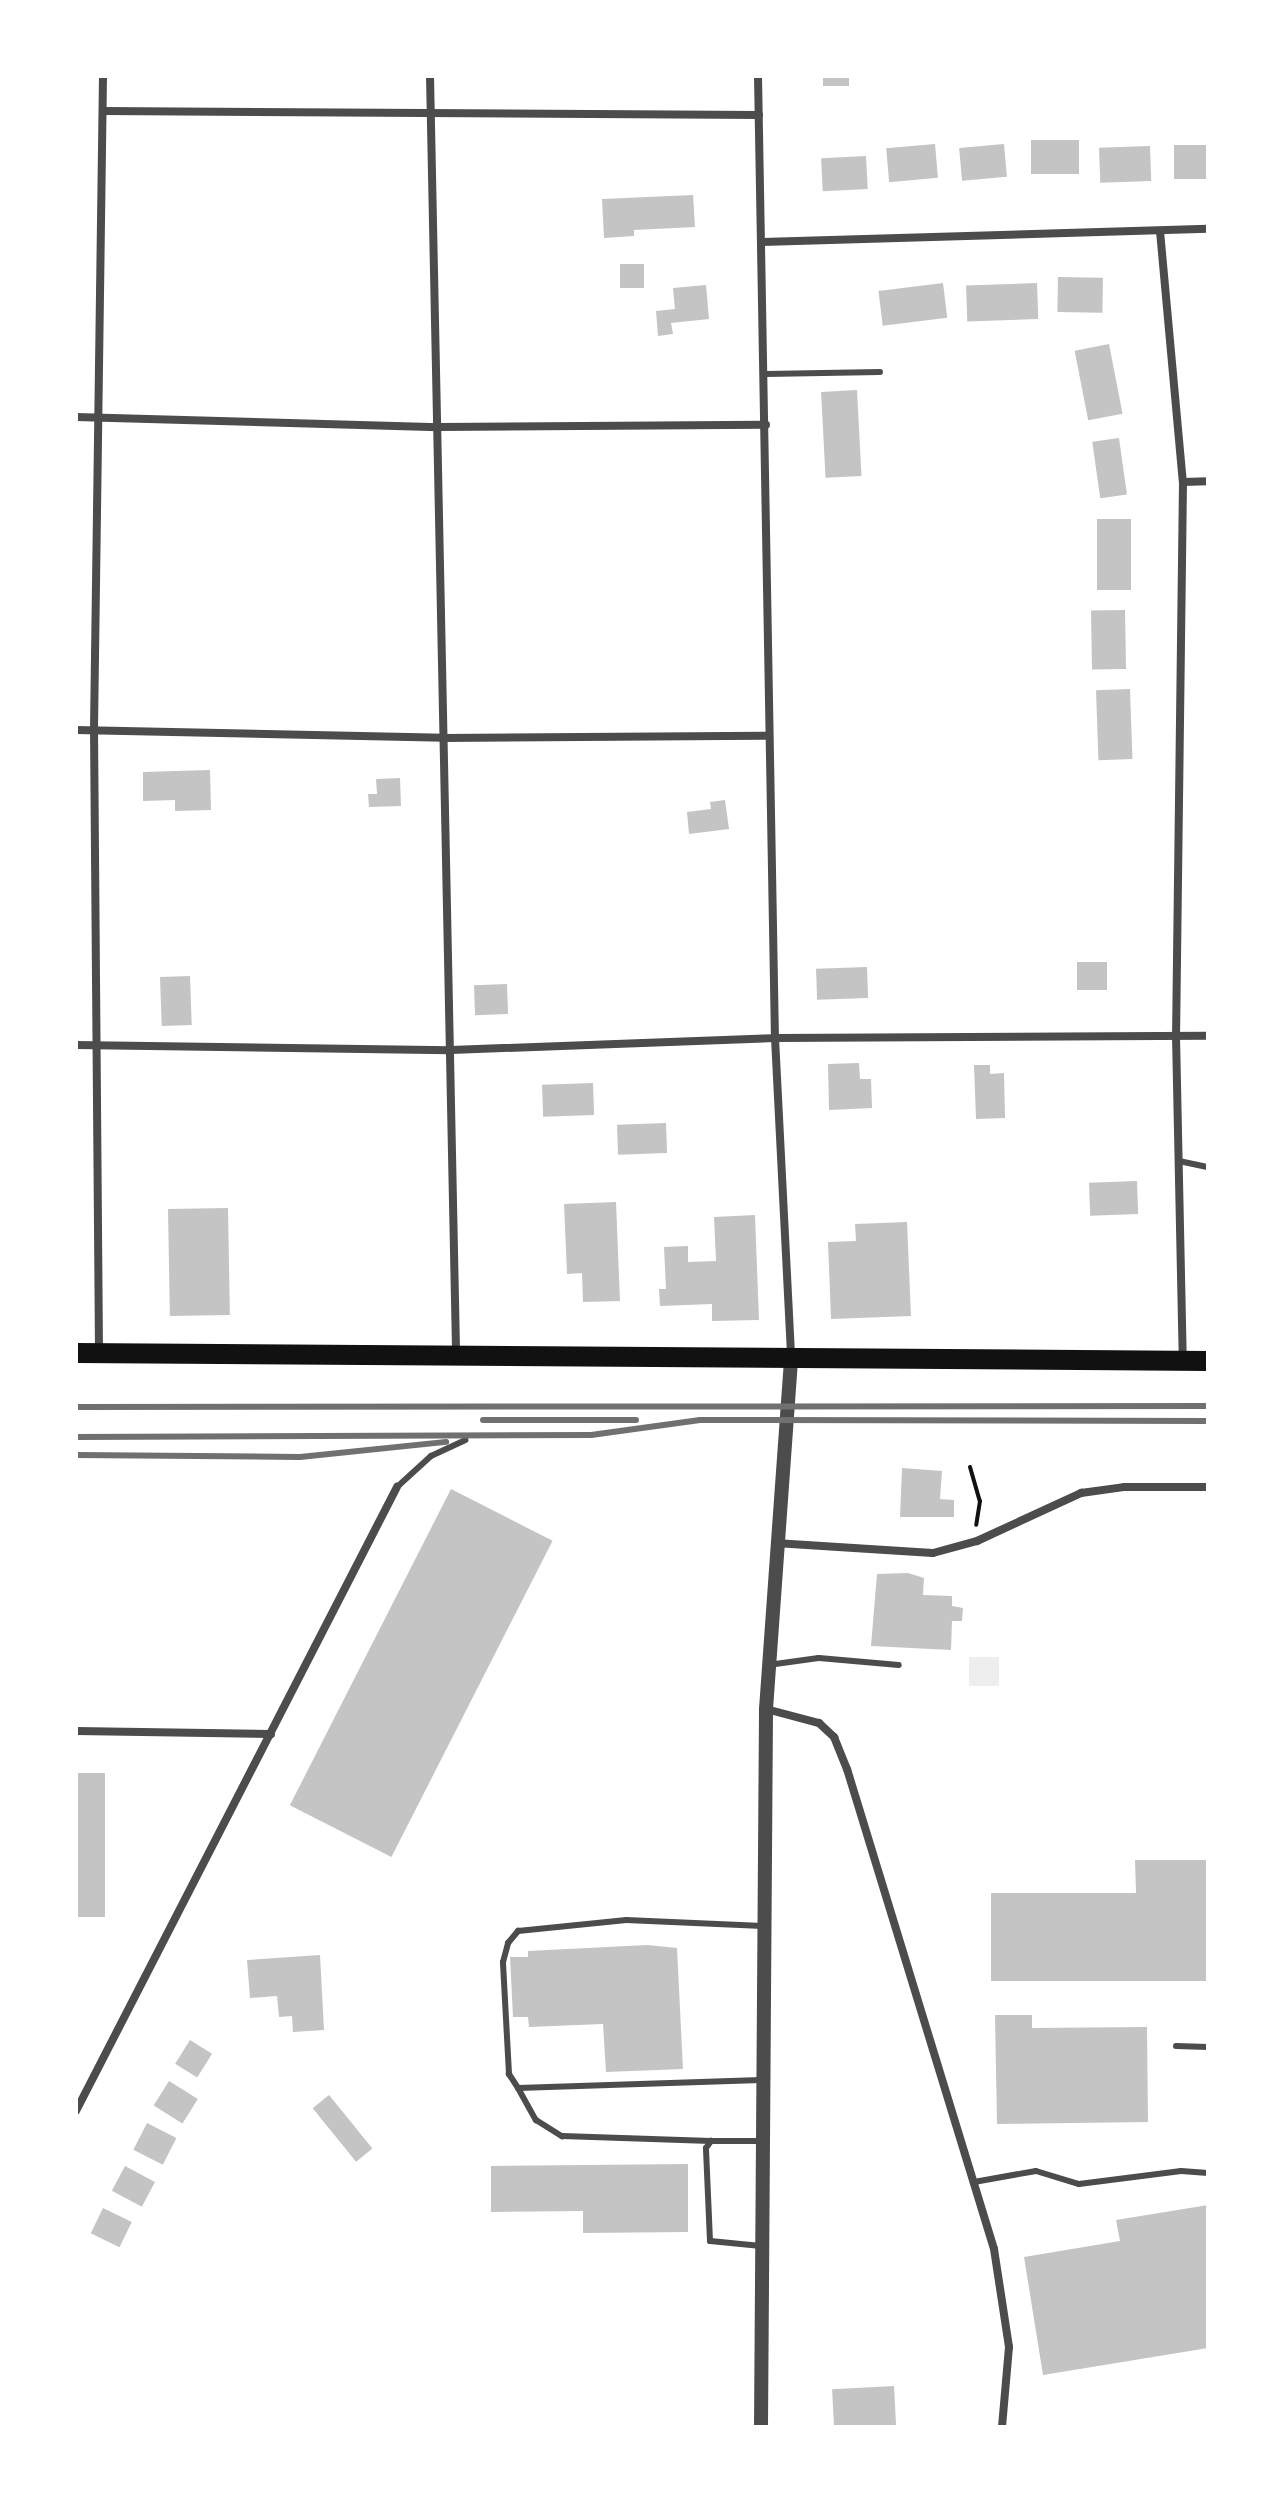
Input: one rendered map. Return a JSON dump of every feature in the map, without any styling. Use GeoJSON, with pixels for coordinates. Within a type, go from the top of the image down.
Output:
{"type":"FeatureCollection","features":[{"type":"Feature","properties":{"kind":"main road"},"geometry":{"type":"LineString","coordinates":[[76,1353],[1208,1361]]}},
{"type":"Feature","properties":{"kind":"street"},"geometry":{"type":"LineString","coordinates":[[99,1353],[94,729],[103,76]]}},
{"type":"Feature","properties":{"kind":"street"},"geometry":{"type":"LineString","coordinates":[[430,76],[456,1354]]}},
{"type":"Feature","properties":{"kind":"street"},"geometry":{"type":"LineString","coordinates":[[758,76],[766,374],[775,1038],[791,1360],[775,1543],[766,1709],[761,2427]]}},
{"type":"Feature","properties":{"kind":"street"},"geometry":{"type":"LineString","coordinates":[[103,111],[431,116],[759,115]]}},
{"type":"Feature","properties":{"kind":"street"},"geometry":{"type":"LineString","coordinates":[[762,242],[1208,229]]}},
{"type":"Feature","properties":{"kind":"street"},"geometry":{"type":"LineString","coordinates":[[1160,231],[1183,482],[1176,1036],[1183,1362]]}},
{"type":"Feature","properties":{"kind":"street"},"geometry":{"type":"LineString","coordinates":[[76,417],[439,427],[766,425]]}},
{"type":"Feature","properties":{"kind":"street"},"geometry":{"type":"LineString","coordinates":[[1183,482],[1208,481]]}},
{"type":"Feature","properties":{"kind":"street"},"geometry":{"type":"LineString","coordinates":[[76,730],[444,738],[769,736]]}},
{"type":"Feature","properties":{"kind":"street"},"geometry":{"type":"LineString","coordinates":[[76,1045],[451,1050],[775,1038],[1208,1036]]}},
{"type":"Feature","properties":{"kind":"street"},"geometry":{"type":"LineString","coordinates":[[76,2111],[397,1487]]}},
{"type":"Feature","properties":{"kind":"street"},"geometry":{"type":"LineString","coordinates":[[775,1543],[933,1553],[962,1547],[1081,1493],[1124,1487],[1208,1487]]}},
{"type":"Feature","properties":{"kind":"street"},"geometry":{"type":"LineString","coordinates":[[766,1709],[819,1723],[839,1750],[974,2182],[1004,2301],[1009,2360],[1002,2427]]}},
{"type":"Feature","properties":{"kind":"street"},"geometry":{"type":"LineString","coordinates":[[76,1731],[271,1734]]}},
{"type":"Feature","properties":{"kind":"lane"},"geometry":{"type":"LineString","coordinates":[[766,374],[880,372]]}},
{"type":"Feature","properties":{"kind":"lane"},"geometry":{"type":"LineString","coordinates":[[1179,1161],[1208,1167]]}},
{"type":"Feature","properties":{"kind":"lane"},"geometry":{"type":"LineString","coordinates":[[397,1487],[431,1456],[465,1440]]}},
{"type":"Feature","properties":{"kind":"lane"},"geometry":{"type":"LineString","coordinates":[[768,1665],[819,1658],[899,1665]]}},
{"type":"Feature","properties":{"kind":"lane"},"geometry":{"type":"LineString","coordinates":[[763,1926],[626,1920],[518,1931],[503,1962],[509,2074],[536,2120],[562,2136],[764,2141]]}},
{"type":"Feature","properties":{"kind":"lane"},"geometry":{"type":"LineString","coordinates":[[1176,2046],[1208,2047]]}},
{"type":"Feature","properties":{"kind":"lane"},"geometry":{"type":"LineString","coordinates":[[518,2088],[764,2080]]}},
{"type":"Feature","properties":{"kind":"lane"},"geometry":{"type":"LineString","coordinates":[[711,2141],[706,2148],[710,2241],[761,2246]]}},
{"type":"Feature","properties":{"kind":"lane"},"geometry":{"type":"LineString","coordinates":[[974,2182],[1036,2171],[1079,2184],[1181,2171],[1208,2173]]}},
{"type":"Feature","properties":{"kind":"path"},"geometry":{"type":"LineString","coordinates":[[962,1547],[980,1512],[970,1467]]}},
{"type":"Feature","properties":{"kind":"shaded area"},"geometry":{"type":"Polygon","coordinates":[[[969,1657],[999,1657],[999,1686],[969,1686],[969,1657]]]}},
{"type":"Feature","properties":{"kind":"building"},"geometry":{"type":"Polygon","coordinates":[[[823,76],[849,76],[849,86],[823,86],[823,76]]]}},
{"type":"Feature","properties":{"kind":"building"},"geometry":{"type":"Polygon","coordinates":[[[1031,140],[1079,140],[1079,174],[1031,174],[1031,140]]]}},
{"type":"Feature","properties":{"kind":"building"},"geometry":{"type":"Polygon","coordinates":[[[935,144],[938,178],[889,182],[886,148],[935,144]]]}},
{"type":"Feature","properties":{"kind":"building"},"geometry":{"type":"Polygon","coordinates":[[[1004,144],[1007,177],[962,181],[959,148],[1004,144]]]}},
{"type":"Feature","properties":{"kind":"building"},"geometry":{"type":"Polygon","coordinates":[[[1174,145],[1208,145],[1208,179],[1174,179],[1174,145]]]}},
{"type":"Feature","properties":{"kind":"building"},"geometry":{"type":"Polygon","coordinates":[[[1150,146],[1151,181],[1100,183],[1099,148],[1150,146]]]}},
{"type":"Feature","properties":{"kind":"building"},"geometry":{"type":"Polygon","coordinates":[[[866,156],[868,189],[823,191],[821,158],[866,156]]]}},
{"type":"Feature","properties":{"kind":"building"},"geometry":{"type":"Polygon","coordinates":[[[693,195],[695,227],[634,230],[634,236],[604,238],[602,199],[693,195]]]}},
{"type":"Feature","properties":{"kind":"building"},"geometry":{"type":"Polygon","coordinates":[[[620,264],[644,264],[644,288],[620,288],[620,264]]]}},
{"type":"Feature","properties":{"kind":"building"},"geometry":{"type":"Polygon","coordinates":[[[1058,277],[1103,278],[1102,313],[1057,312],[1058,277]]]}},
{"type":"Feature","properties":{"kind":"building"},"geometry":{"type":"Polygon","coordinates":[[[943,283],[947,318],[883,326],[878,291],[943,283]]]}},
{"type":"Feature","properties":{"kind":"building"},"geometry":{"type":"Polygon","coordinates":[[[1037,283],[1038,319],[967,321],[966,285],[1037,283]]]}},
{"type":"Feature","properties":{"kind":"building"},"geometry":{"type":"Polygon","coordinates":[[[706,285],[709,319],[671,323],[673,334],[658,336],[656,311],[675,309],[673,288],[706,285]]]}},
{"type":"Feature","properties":{"kind":"building"},"geometry":{"type":"Polygon","coordinates":[[[1109,344],[1123,414],[1088,420],[1075,351],[1109,344]]]}},
{"type":"Feature","properties":{"kind":"building"},"geometry":{"type":"Polygon","coordinates":[[[857,390],[862,476],[826,478],[821,392],[857,390]]]}},
{"type":"Feature","properties":{"kind":"building"},"geometry":{"type":"Polygon","coordinates":[[[1119,438],[1127,494],[1100,498],[1092,442],[1119,438]]]}},
{"type":"Feature","properties":{"kind":"building"},"geometry":{"type":"Polygon","coordinates":[[[1097,519],[1131,519],[1131,590],[1097,590],[1097,519]]]}},
{"type":"Feature","properties":{"kind":"building"},"geometry":{"type":"Polygon","coordinates":[[[1125,610],[1126,669],[1092,670],[1091,611],[1125,610]]]}},
{"type":"Feature","properties":{"kind":"building"},"geometry":{"type":"Polygon","coordinates":[[[1130,689],[1132,759],[1098,760],[1096,690],[1130,689]]]}},
{"type":"Feature","properties":{"kind":"building"},"geometry":{"type":"Polygon","coordinates":[[[210,770],[211,810],[175,811],[175,800],[143,801],[143,772],[210,770]]]}},
{"type":"Feature","properties":{"kind":"building"},"geometry":{"type":"Polygon","coordinates":[[[400,778],[401,806],[369,807],[368,794],[377,794],[376,779],[400,778]]]}},
{"type":"Feature","properties":{"kind":"building"},"geometry":{"type":"Polygon","coordinates":[[[725,800],[729,829],[689,834],[687,812],[711,809],[710,802],[725,800]]]}},
{"type":"Feature","properties":{"kind":"building"},"geometry":{"type":"Polygon","coordinates":[[[1077,962],[1107,962],[1107,990],[1077,990],[1077,962]]]}},
{"type":"Feature","properties":{"kind":"building"},"geometry":{"type":"Polygon","coordinates":[[[867,967],[868,998],[817,1000],[816,969],[867,967]]]}},
{"type":"Feature","properties":{"kind":"building"},"geometry":{"type":"Polygon","coordinates":[[[190,976],[192,1025],[162,1026],[160,977],[190,976]]]}},
{"type":"Feature","properties":{"kind":"building"},"geometry":{"type":"Polygon","coordinates":[[[507,984],[508,1014],[475,1015],[474,985],[507,984]]]}},
{"type":"Feature","properties":{"kind":"building"},"geometry":{"type":"Polygon","coordinates":[[[859,1063],[860,1079],[871,1079],[872,1108],[829,1110],[828,1064],[859,1063]]]}},
{"type":"Feature","properties":{"kind":"building"},"geometry":{"type":"Polygon","coordinates":[[[974,1065],[990,1065],[990,1074],[1004,1073],[1005,1118],[976,1119],[974,1065]]]}},
{"type":"Feature","properties":{"kind":"building"},"geometry":{"type":"Polygon","coordinates":[[[593,1083],[594,1115],[543,1117],[542,1085],[593,1083]]]}},
{"type":"Feature","properties":{"kind":"building"},"geometry":{"type":"Polygon","coordinates":[[[666,1123],[667,1153],[618,1155],[617,1125],[666,1123]]]}},
{"type":"Feature","properties":{"kind":"building"},"geometry":{"type":"Polygon","coordinates":[[[1137,1181],[1138,1214],[1090,1216],[1089,1183],[1137,1181]]]}},
{"type":"Feature","properties":{"kind":"building"},"geometry":{"type":"Polygon","coordinates":[[[616,1202],[620,1301],[583,1302],[582,1273],[567,1274],[564,1204],[616,1202]]]}},
{"type":"Feature","properties":{"kind":"building"},"geometry":{"type":"Polygon","coordinates":[[[228,1208],[230,1315],[170,1316],[168,1209],[228,1208]]]}},
{"type":"Feature","properties":{"kind":"building"},"geometry":{"type":"Polygon","coordinates":[[[755,1215],[759,1320],[712,1321],[712,1304],[660,1306],[659,1289],[666,1289],[664,1247],[688,1246],[688,1262],[716,1261],[714,1217],[755,1215]]]}},
{"type":"Feature","properties":{"kind":"building"},"geometry":{"type":"Polygon","coordinates":[[[907,1222],[911,1316],[831,1319],[828,1242],[856,1241],[855,1224],[907,1222]]]}},
{"type":"Feature","properties":{"kind":"building"},"geometry":{"type":"Polygon","coordinates":[[[902,1468],[942,1471],[940,1499],[954,1500],[954,1517],[900,1517],[902,1468]]]}},
{"type":"Feature","properties":{"kind":"building"},"geometry":{"type":"Polygon","coordinates":[[[451,1489],[553,1541],[391,1857],[290,1805],[451,1489]]]}},
{"type":"Feature","properties":{"kind":"building"},"geometry":{"type":"Polygon","coordinates":[[[908,1573],[924,1578],[923,1595],[952,1596],[952,1606],[963,1608],[962,1621],[952,1621],[951,1650],[871,1646],[877,1574],[908,1573]]]}},
{"type":"Feature","properties":{"kind":"building"},"geometry":{"type":"Polygon","coordinates":[[[76,1773],[105,1773],[105,1917],[76,1917],[76,1773]]]}},
{"type":"Feature","properties":{"kind":"building"},"geometry":{"type":"Polygon","coordinates":[[[1135,1860],[1208,1860],[1208,1981],[991,1981],[991,1893],[1136,1893],[1135,1860]]]}},
{"type":"Feature","properties":{"kind":"building"},"geometry":{"type":"Polygon","coordinates":[[[647,1945],[677,1948],[683,2069],[606,2072],[603,2024],[529,2027],[528,2017],[513,2017],[510,1957],[528,1957],[528,1951],[647,1945]]]}},
{"type":"Feature","properties":{"kind":"building"},"geometry":{"type":"Polygon","coordinates":[[[320,1955],[324,2030],[293,2032],[292,2016],[279,2017],[277,1996],[250,1998],[247,1960],[320,1955]]]}},
{"type":"Feature","properties":{"kind":"building"},"geometry":{"type":"Polygon","coordinates":[[[995,2015],[1032,2015],[1032,2028],[1147,2027],[1148,2122],[997,2124],[995,2015]]]}},
{"type":"Feature","properties":{"kind":"building"},"geometry":{"type":"Polygon","coordinates":[[[190,2040],[212,2054],[197,2078],[175,2064],[190,2040]]]}},
{"type":"Feature","properties":{"kind":"building"},"geometry":{"type":"Polygon","coordinates":[[[169,2081],[198,2099],[182,2124],[154,2106],[169,2081]]]}},
{"type":"Feature","properties":{"kind":"building"},"geometry":{"type":"Polygon","coordinates":[[[329,2095],[372,2149],[356,2162],[313,2108],[329,2095]]]}},
{"type":"Feature","properties":{"kind":"building"},"geometry":{"type":"Polygon","coordinates":[[[147,2123],[176,2138],[163,2165],[133,2150],[147,2123]]]}},
{"type":"Feature","properties":{"kind":"building"},"geometry":{"type":"Polygon","coordinates":[[[688,2164],[688,2232],[583,2233],[583,2211],[491,2212],[491,2166],[688,2164]]]}},
{"type":"Feature","properties":{"kind":"building"},"geometry":{"type":"Polygon","coordinates":[[[125,2166],[155,2182],[142,2207],[112,2191],[125,2166]]]}},
{"type":"Feature","properties":{"kind":"building"},"geometry":{"type":"Polygon","coordinates":[[[1208,2205],[1208,2348],[1043,2375],[1024,2257],[1120,2241],[1116,2220],[1208,2205]]]}},
{"type":"Feature","properties":{"kind":"building"},"geometry":{"type":"Polygon","coordinates":[[[103,2208],[132,2222],[119,2247],[91,2233],[103,2208]]]}},
{"type":"Feature","properties":{"kind":"building"},"geometry":{"type":"Polygon","coordinates":[[[894,2386],[896,2427],[834,2427],[832,2389],[894,2386]]]}},
{"type":"Feature","properties":{"kind":"railway"},"geometry":{"type":"LineString","coordinates":[[76,1407],[1208,1406]]}},
{"type":"Feature","properties":{"kind":"railway"},"geometry":{"type":"LineString","coordinates":[[483,1420],[636,1420]]}},
{"type":"Feature","properties":{"kind":"railway"},"geometry":{"type":"LineString","coordinates":[[76,1437],[591,1435],[700,1420],[1208,1421]]}},
{"type":"Feature","properties":{"kind":"railway"},"geometry":{"type":"LineString","coordinates":[[76,1455],[300,1457],[446,1442]]}}]}
